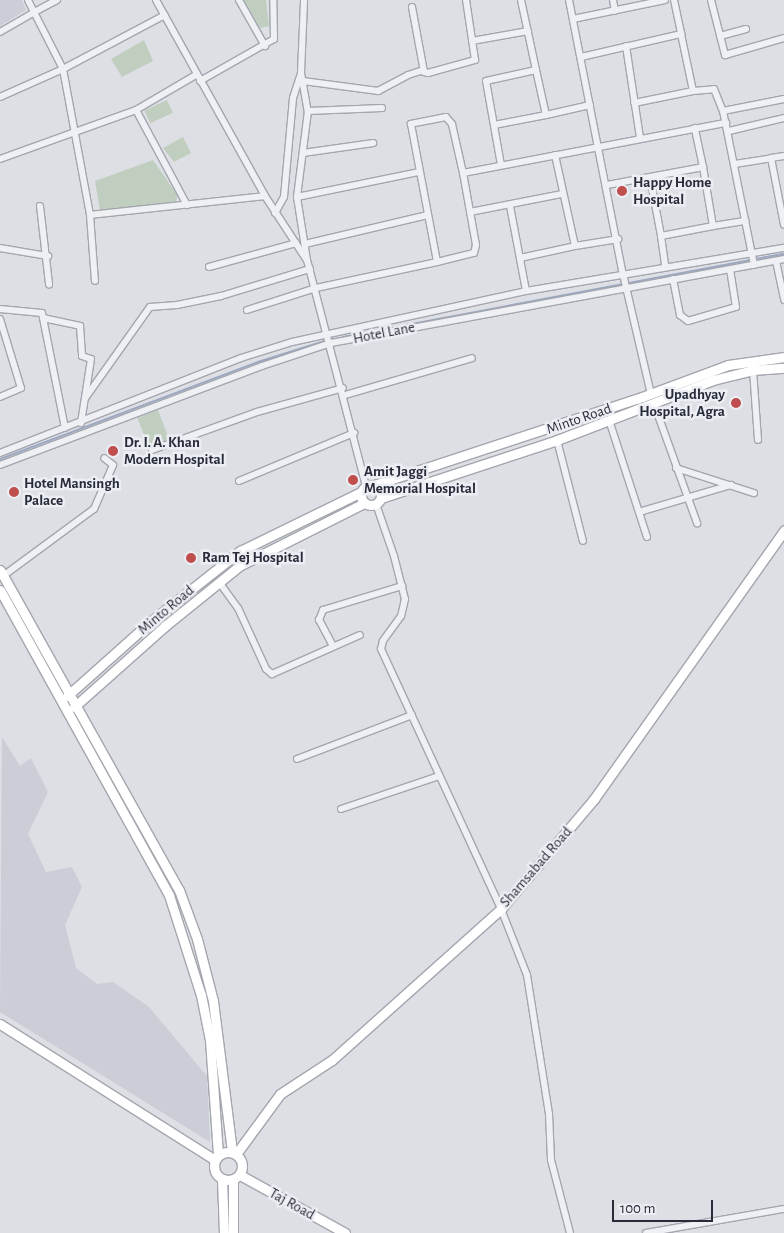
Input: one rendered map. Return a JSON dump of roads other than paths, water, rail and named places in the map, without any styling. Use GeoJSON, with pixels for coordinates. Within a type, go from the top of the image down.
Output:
{"type":"FeatureCollection","features":[{"type":"Feature","properties":{"kind":"main road","name":"Minto Road"},"geometry":{"type":"LineString","coordinates":[[62,701],[155,618],[240,552],[367,488],[651,394],[728,365],[784,357]]}},
{"type":"Feature","properties":{"kind":"main road","name":"Minto Road"},"geometry":{"type":"LineString","coordinates":[[378,501],[558,440],[713,380],[753,370],[784,368]]}},
{"type":"Feature","properties":{"kind":"main road"},"geometry":{"type":"LineString","coordinates":[[367,488],[379,490],[378,501],[364,503],[367,488]]}},
{"type":"Feature","properties":{"kind":"main road","name":"Minto Road"},"geometry":{"type":"LineString","coordinates":[[69,713],[164,628],[219,582],[262,553],[364,503]]}},
{"type":"Feature","properties":{"kind":"main road","name":"Shamsabad Road"},"geometry":{"type":"LineString","coordinates":[[234,1153],[280,1094],[332,1060],[501,909],[594,799],[784,531]]}},
{"type":"Feature","properties":{"kind":"main road"},"geometry":{"type":"LineString","coordinates":[[2,573],[172,876],[197,939],[220,1036],[234,1153],[241,1161],[236,1177],[233,1233]]}},
{"type":"Feature","properties":{"kind":"main road"},"geometry":{"type":"LineString","coordinates":[[0,590],[165,886],[189,950],[210,1040],[217,1158],[214,1171],[222,1179],[224,1233]]}},
{"type":"Feature","properties":{"kind":"main road"},"geometry":{"type":"LineString","coordinates":[[155,618],[164,628]]}},
{"type":"Feature","properties":{"kind":"main road"},"geometry":{"type":"LineString","coordinates":[[0,1024],[217,1158],[234,1153]]}},
{"type":"Feature","properties":{"kind":"main road"},"geometry":{"type":"LineString","coordinates":[[222,1179],[236,1177]]}},
{"type":"Feature","properties":{"kind":"main road","name":"Taj Road"},"geometry":{"type":"LineString","coordinates":[[236,1177],[345,1233]]}},
{"type":"Feature","properties":{"kind":"street"},"geometry":{"type":"LineString","coordinates":[[28,0],[64,69],[90,215],[95,281]]}},
{"type":"Feature","properties":{"kind":"street"},"geometry":{"type":"LineString","coordinates":[[0,32],[57,0]]}},
{"type":"Feature","properties":{"kind":"street"},"geometry":{"type":"LineString","coordinates":[[156,0],[265,196],[307,260],[344,391],[367,488]]}},
{"type":"Feature","properties":{"kind":"street"},"geometry":{"type":"LineString","coordinates":[[239,0],[265,46]]}},
{"type":"Feature","properties":{"kind":"street"},"geometry":{"type":"LineString","coordinates":[[0,159],[77,134],[136,110],[265,46],[275,36],[274,0]]}},
{"type":"Feature","properties":{"kind":"street"},"geometry":{"type":"LineString","coordinates":[[275,212],[284,197],[293,98],[301,73],[304,0]]}},
{"type":"Feature","properties":{"kind":"street"},"geometry":{"type":"LineString","coordinates":[[303,80],[378,91],[408,74],[424,70],[428,73],[475,60],[466,0]]}},
{"type":"Feature","properties":{"kind":"street"},"geometry":{"type":"LineString","coordinates":[[521,0],[546,115]]}},
{"type":"Feature","properties":{"kind":"street"},"geometry":{"type":"LineString","coordinates":[[569,0],[618,239],[623,274],[651,394]]}},
{"type":"Feature","properties":{"kind":"street"},"geometry":{"type":"LineString","coordinates":[[613,0],[615,11]]}},
{"type":"Feature","properties":{"kind":"street"},"geometry":{"type":"LineString","coordinates":[[573,20],[665,0]]}},
{"type":"Feature","properties":{"kind":"street"},"geometry":{"type":"LineString","coordinates":[[674,0],[693,91]]}},
{"type":"Feature","properties":{"kind":"street"},"geometry":{"type":"LineString","coordinates":[[711,0],[724,54],[728,55],[784,38]]}},
{"type":"Feature","properties":{"kind":"street"},"geometry":{"type":"LineString","coordinates":[[412,7],[424,70]]}},
{"type":"Feature","properties":{"kind":"street"},"geometry":{"type":"LineString","coordinates":[[0,97],[64,69],[165,15]]}},
{"type":"Feature","properties":{"kind":"street"},"geometry":{"type":"LineString","coordinates":[[720,36],[746,29]]}},
{"type":"Feature","properties":{"kind":"street"},"geometry":{"type":"LineString","coordinates":[[472,40],[528,31]]}},
{"type":"Feature","properties":{"kind":"street"},"geometry":{"type":"LineString","coordinates":[[581,57],[681,34]]}},
{"type":"Feature","properties":{"kind":"street"},"geometry":{"type":"LineString","coordinates":[[626,46],[640,138]]}},
{"type":"Feature","properties":{"kind":"street"},"geometry":{"type":"LineString","coordinates":[[501,165],[486,81],[536,70]]}},
{"type":"Feature","properties":{"kind":"street"},"geometry":{"type":"LineString","coordinates":[[301,73],[308,111],[297,197],[306,244],[307,260]]}},
{"type":"Feature","properties":{"kind":"street"},"geometry":{"type":"LineString","coordinates":[[634,103],[693,91],[714,89],[729,131],[754,265]]}},
{"type":"Feature","properties":{"kind":"street"},"geometry":{"type":"LineString","coordinates":[[723,111],[784,99]]}},
{"type":"Feature","properties":{"kind":"street"},"geometry":{"type":"LineString","coordinates":[[494,126],[590,105]]}},
{"type":"Feature","properties":{"kind":"street"},"geometry":{"type":"LineString","coordinates":[[308,111],[382,108]]}},
{"type":"Feature","properties":{"kind":"street"},"geometry":{"type":"LineString","coordinates":[[136,110],[187,205]]}},
{"type":"Feature","properties":{"kind":"street"},"geometry":{"type":"LineString","coordinates":[[247,310],[316,288],[437,262],[476,250],[463,173],[452,124],[446,117],[411,124],[437,262]]}},
{"type":"Feature","properties":{"kind":"street"},"geometry":{"type":"LineString","coordinates":[[729,131],[784,118]]}},
{"type":"Feature","properties":{"kind":"street"},"geometry":{"type":"LineString","coordinates":[[463,173],[726,123]]}},
{"type":"Feature","properties":{"kind":"street"},"geometry":{"type":"LineString","coordinates":[[695,128],[713,226]]}},
{"type":"Feature","properties":{"kind":"street"},"geometry":{"type":"LineString","coordinates":[[303,154],[373,143]]}},
{"type":"Feature","properties":{"kind":"street"},"geometry":{"type":"LineString","coordinates":[[554,155],[575,246]]}},
{"type":"Feature","properties":{"kind":"street"},"geometry":{"type":"LineString","coordinates":[[735,164],[784,156]]}},
{"type":"Feature","properties":{"kind":"street"},"geometry":{"type":"LineString","coordinates":[[771,158],[784,225]]}},
{"type":"Feature","properties":{"kind":"street"},"geometry":{"type":"LineString","coordinates":[[607,185],[703,168]]}},
{"type":"Feature","properties":{"kind":"street"},"geometry":{"type":"LineString","coordinates":[[297,197],[420,172]]}},
{"type":"Feature","properties":{"kind":"street"},"geometry":{"type":"LineString","coordinates":[[650,177],[665,266]]}},
{"type":"Feature","properties":{"kind":"street"},"geometry":{"type":"LineString","coordinates":[[470,212],[510,206],[562,194]]}},
{"type":"Feature","properties":{"kind":"street"},"geometry":{"type":"LineString","coordinates":[[90,215],[265,196]]}},
{"type":"Feature","properties":{"kind":"street"},"geometry":{"type":"LineString","coordinates":[[40,206],[48,256],[50,284]]}},
{"type":"Feature","properties":{"kind":"street"},"geometry":{"type":"LineString","coordinates":[[510,206],[526,291]]}},
{"type":"Feature","properties":{"kind":"street"},"geometry":{"type":"LineString","coordinates":[[306,244],[428,214]]}},
{"type":"Feature","properties":{"kind":"street"},"geometry":{"type":"LineString","coordinates":[[660,236],[746,221]]}},
{"type":"Feature","properties":{"kind":"street"},"geometry":{"type":"LineString","coordinates":[[520,258],[618,239]]}},
{"type":"Feature","properties":{"kind":"street"},"geometry":{"type":"LineString","coordinates":[[209,267],[296,243]]}},
{"type":"Feature","properties":{"kind":"street"},"geometry":{"type":"LineString","coordinates":[[0,248],[48,256]]}},
{"type":"Feature","properties":{"kind":"street"},"geometry":{"type":"LineString","coordinates":[[0,453],[81,423],[241,358],[328,332],[526,291],[665,266],[784,248]]}},
{"type":"Feature","properties":{"kind":"street","name":"Hotel Lane"},"geometry":{"type":"LineString","coordinates":[[0,465],[157,405],[331,344],[784,259]]}},
{"type":"Feature","properties":{"kind":"street"},"geometry":{"type":"LineString","coordinates":[[776,261],[784,300]]}},
{"type":"Feature","properties":{"kind":"street"},"geometry":{"type":"LineString","coordinates":[[86,397],[150,307],[177,305],[222,296],[310,269]]}},
{"type":"Feature","properties":{"kind":"street"},"geometry":{"type":"LineString","coordinates":[[673,279],[680,315],[688,321],[736,307],[730,270]]}},
{"type":"Feature","properties":{"kind":"street"},"geometry":{"type":"LineString","coordinates":[[0,309],[38,311],[43,318],[65,428]]}},
{"type":"Feature","properties":{"kind":"street"},"geometry":{"type":"LineString","coordinates":[[43,318],[80,326],[82,356],[91,359],[81,423]]}},
{"type":"Feature","properties":{"kind":"street"},"geometry":{"type":"LineString","coordinates":[[0,319],[21,388],[0,397]]}},
{"type":"Feature","properties":{"kind":"street"},"geometry":{"type":"LineString","coordinates":[[152,450],[257,412],[472,358]]}},
{"type":"Feature","properties":{"kind":"street"},"geometry":{"type":"LineString","coordinates":[[753,370],[758,440]]}},
{"type":"Feature","properties":{"kind":"street"},"geometry":{"type":"LineString","coordinates":[[152,393],[157,405]]}},
{"type":"Feature","properties":{"kind":"street"},"geometry":{"type":"LineString","coordinates":[[654,404],[697,523]]}},
{"type":"Feature","properties":{"kind":"street"},"geometry":{"type":"LineString","coordinates":[[609,420],[647,537]]}},
{"type":"Feature","properties":{"kind":"street"},"geometry":{"type":"LineString","coordinates":[[239,481],[354,433]]}},
{"type":"Feature","properties":{"kind":"street"},"geometry":{"type":"LineString","coordinates":[[44,436],[48,446]]}},
{"type":"Feature","properties":{"kind":"street"},"geometry":{"type":"LineString","coordinates":[[558,440],[583,541]]}},
{"type":"Feature","properties":{"kind":"street"},"geometry":{"type":"LineString","coordinates":[[2,573],[94,509],[113,465],[104,458]]}},
{"type":"Feature","properties":{"kind":"street"},"geometry":{"type":"LineString","coordinates":[[676,468],[754,493]]}},
{"type":"Feature","properties":{"kind":"street"},"geometry":{"type":"LineString","coordinates":[[639,512],[730,486]]}},
{"type":"Feature","properties":{"kind":"street"},"geometry":{"type":"LineString","coordinates":[[378,501],[404,599],[400,616],[383,641],[381,649],[501,909],[529,983],[549,1114],[551,1160],[570,1233]]}},
{"type":"Feature","properties":{"kind":"street"},"geometry":{"type":"LineString","coordinates":[[219,582],[238,608],[268,672],[280,673],[333,646],[360,635]]}},
{"type":"Feature","properties":{"kind":"street"},"geometry":{"type":"LineString","coordinates":[[333,646],[319,620],[323,610],[402,586]]}},
{"type":"Feature","properties":{"kind":"street"},"geometry":{"type":"LineString","coordinates":[[297,759],[412,715]]}},
{"type":"Feature","properties":{"kind":"street"},"geometry":{"type":"LineString","coordinates":[[341,809],[439,776]]}},
{"type":"Feature","properties":{"kind":"street"},"geometry":{"type":"LineString","coordinates":[[646,1233],[784,1209]]}},
{"type":"Feature","properties":{"kind":"waterway"},"geometry":{"type":"LineString","coordinates":[[343,337],[784,254]]}},
{"type":"Feature","properties":{"kind":"waterway"},"geometry":{"type":"LineString","coordinates":[[0,459],[258,362],[325,341]]}},
{"type":"Feature","properties":{"kind":"place","name":"Happy Home Hospital"},"geometry":{"type":"Point","coordinates":[622,191]}},
{"type":"Feature","properties":{"kind":"place","name":"Upadhyay Hospital, Agra"},"geometry":{"type":"Point","coordinates":[736,403]}},
{"type":"Feature","properties":{"kind":"place","name":"Dr. I. A. Khan Modern Hospital"},"geometry":{"type":"Point","coordinates":[113,451]}},
{"type":"Feature","properties":{"kind":"place","name":"Amit Jaggi Memorial Hospital"},"geometry":{"type":"Point","coordinates":[353,480]}},
{"type":"Feature","properties":{"kind":"place","name":"Hotel Mansingh Palace"},"geometry":{"type":"Point","coordinates":[14,492]}},
{"type":"Feature","properties":{"kind":"place","name":"Ram Tej Hospital"},"geometry":{"type":"Point","coordinates":[191,558]}}]}
